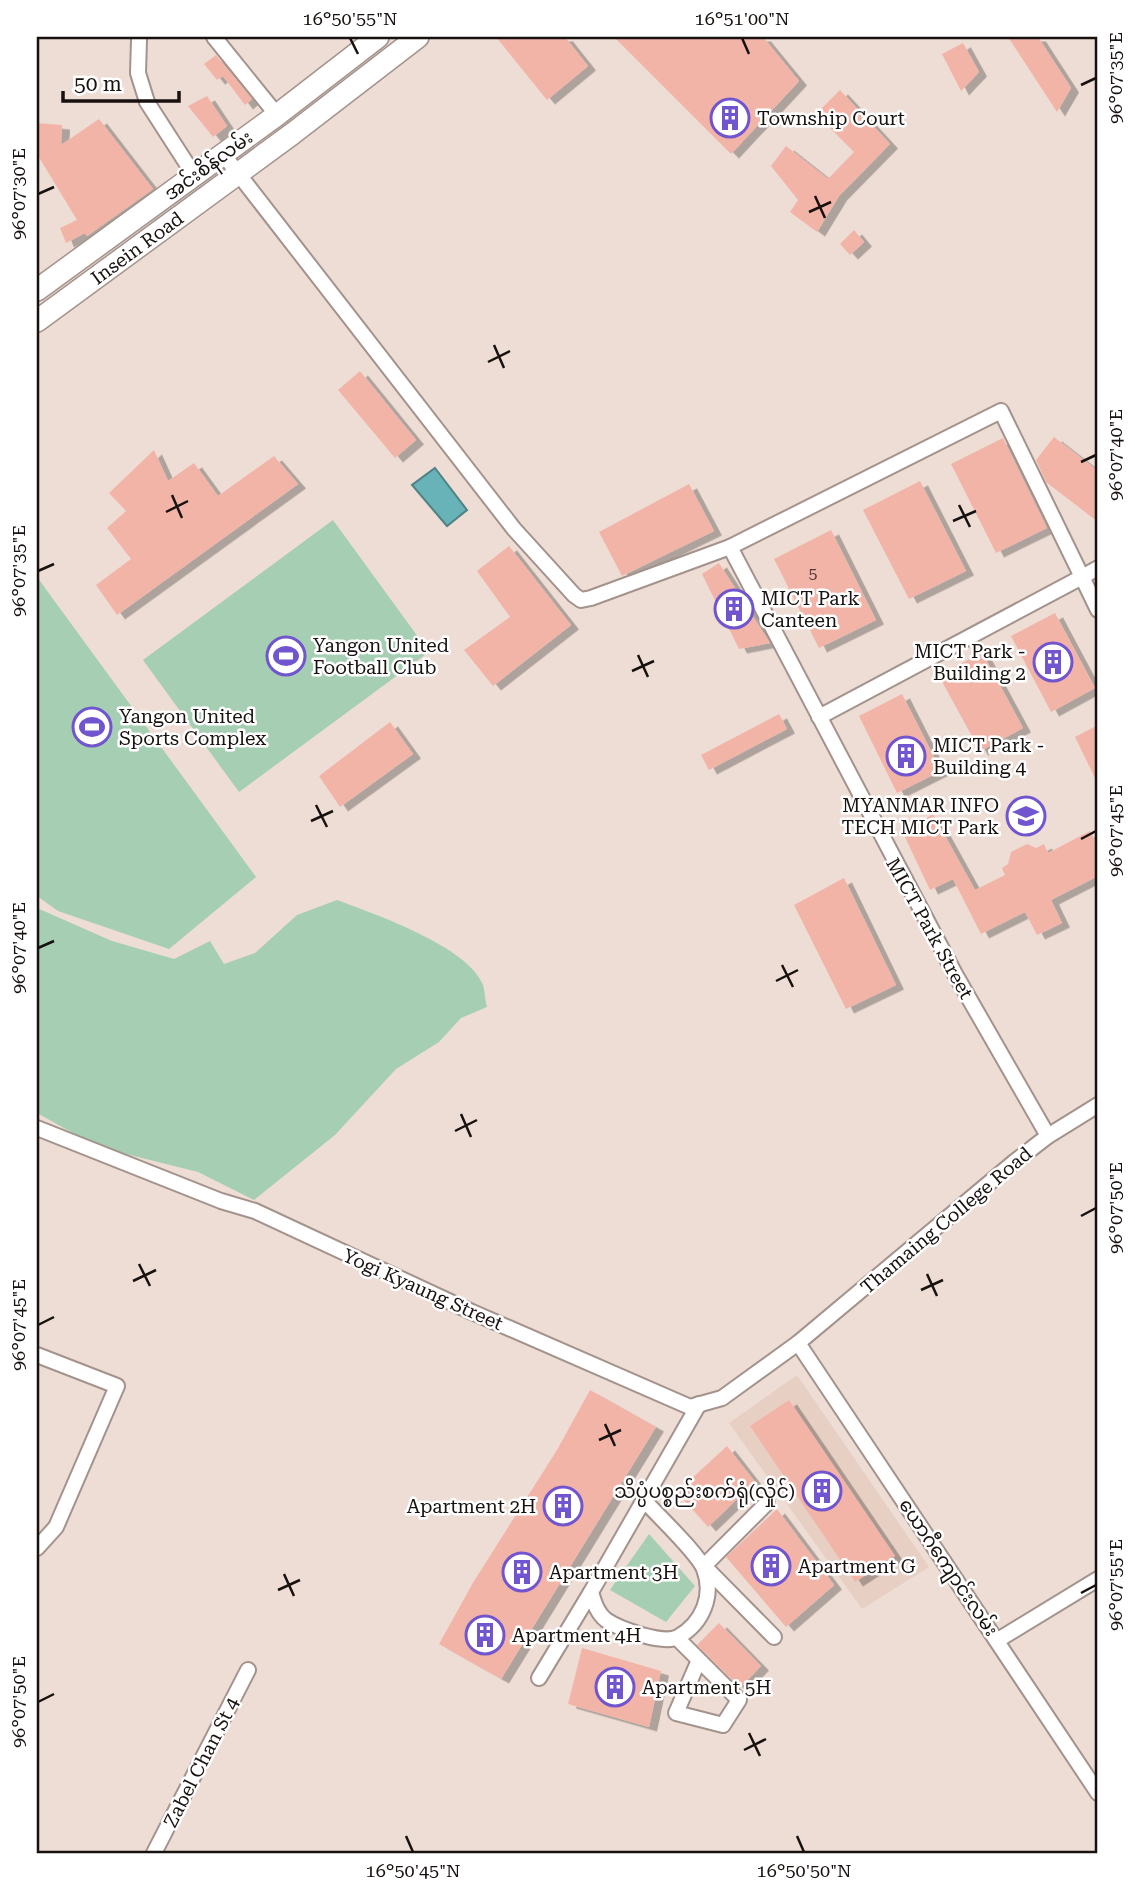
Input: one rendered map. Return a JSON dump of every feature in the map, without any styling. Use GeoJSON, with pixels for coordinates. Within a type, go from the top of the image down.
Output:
{"type":"FeatureCollection","features":[{"type":"Feature","properties":{"kind":"main road","name":"အင်းစိန်လမ်း"},"geometry":{"type":"LineString","coordinates":[[37,290],[277,115],[378,37]]}},
{"type":"Feature","properties":{"kind":"main road","name":"Insein Road"},"geometry":{"type":"LineString","coordinates":[[38,318],[237,174],[418,37]]}},
{"type":"Feature","properties":{"kind":"main road"},"geometry":{"type":"LineString","coordinates":[[153,204],[169,224]]}},
{"type":"Feature","properties":{"kind":"street"},"geometry":{"type":"LineString","coordinates":[[214,37],[277,115]]}},
{"type":"Feature","properties":{"kind":"street"},"geometry":{"type":"LineString","coordinates":[[139,40],[138,73],[147,102],[194,175]]}},
{"type":"Feature","properties":{"kind":"street"},"geometry":{"type":"LineString","coordinates":[[223,154],[514,529],[581,600],[730,547],[1001,411],[1098,610]]}},
{"type":"Feature","properties":{"kind":"street","name":"MICT Park Street"},"geometry":{"type":"LineString","coordinates":[[730,547],[955,974],[1048,1136]]}},
{"type":"Feature","properties":{"kind":"street"},"geometry":{"type":"LineString","coordinates":[[819,717],[1098,568]]}},
{"type":"Feature","properties":{"kind":"street","name":"Thamaing College Road"},"geometry":{"type":"LineString","coordinates":[[798,1343],[1048,1136],[1098,1105]]}},
{"type":"Feature","properties":{"kind":"street","name":"Yogi Kyaung Street"},"geometry":{"type":"LineString","coordinates":[[37,1128],[221,1201],[254,1211],[668,1399],[690,1407],[699,1404]]}},
{"type":"Feature","properties":{"kind":"street"},"geometry":{"type":"LineString","coordinates":[[539,1678],[699,1404],[722,1398],[798,1343]]}},
{"type":"Feature","properties":{"kind":"street","name":"ယောဂီကျောင်းလမ်း"},"geometry":{"type":"LineString","coordinates":[[798,1343],[1098,1793]]}},
{"type":"Feature","properties":{"kind":"street"},"geometry":{"type":"LineString","coordinates":[[37,1355],[117,1385],[56,1527],[37,1548]]}},
{"type":"Feature","properties":{"kind":"street"},"geometry":{"type":"LineString","coordinates":[[644,1500],[774,1637]]}},
{"type":"Feature","properties":{"kind":"street"},"geometry":{"type":"LineString","coordinates":[[704,1566],[767,1503]]}},
{"type":"Feature","properties":{"kind":"street"},"geometry":{"type":"LineString","coordinates":[[591,1592],[596,1608],[606,1620],[658,1640],[677,1638],[703,1612],[710,1594],[704,1566]]}},
{"type":"Feature","properties":{"kind":"street"},"geometry":{"type":"LineString","coordinates":[[998,1640],[1098,1579]]}},
{"type":"Feature","properties":{"kind":"street"},"geometry":{"type":"LineString","coordinates":[[677,1638],[699,1660],[739,1700],[723,1725],[676,1713],[699,1660]]}},
{"type":"Feature","properties":{"kind":"street","name":"Zabel Chan St 4"},"geometry":{"type":"LineString","coordinates":[[154,1853],[248,1670]]}},
{"type":"Feature","properties":{"kind":"shaded area"},"geometry":{"type":"Polygon","coordinates":[[[797,1375],[929,1567],[862,1609],[729,1423],[797,1375]]]}},
{"type":"Feature","properties":{"kind":"green space","name":"Yangon United Football Club"},"geometry":{"type":"Polygon","coordinates":[[[333,520],[429,652],[239,792],[143,660],[333,520]]]}},
{"type":"Feature","properties":{"kind":"green space","name":"Yangon United Sports Complex"},"geometry":{"type":"Polygon","coordinates":[[[37,577],[256,877],[169,949],[58,911],[37,896],[37,577]]]}},
{"type":"Feature","properties":{"kind":"green space"},"geometry":{"type":"Polygon","coordinates":[[[337,900],[418,933],[459,957],[474,971],[483,985],[487,1007],[461,1018],[439,1042],[396,1069],[335,1135],[254,1200],[198,1172],[98,1147],[37,1113],[37,908],[112,941],[174,959],[210,941],[224,964],[255,953],[297,915],[337,900]]]}},
{"type":"Feature","properties":{"kind":"green space"},"geometry":{"type":"Polygon","coordinates":[[[649,1534],[695,1586],[666,1622],[610,1590],[649,1534]]]}},
{"type":"Feature","properties":{"kind":"water"},"geometry":{"type":"Polygon","coordinates":[[[435,468],[467,510],[447,526],[412,485],[435,468]]]}},
{"type":"Feature","properties":{"kind":"building"},"geometry":{"type":"Polygon","coordinates":[[[496,37],[565,37],[588,66],[547,100],[496,37]]]}},
{"type":"Feature","properties":{"kind":"building","name":"Township Court"},"geometry":{"type":"Polygon","coordinates":[[[614,37],[763,37],[799,81],[731,154],[614,37]]]}},
{"type":"Feature","properties":{"kind":"building"},"geometry":{"type":"Polygon","coordinates":[[[1008,37],[1038,37],[1071,88],[1057,112],[1008,37]]]}},
{"type":"Feature","properties":{"kind":"building"},"geometry":{"type":"Polygon","coordinates":[[[963,43],[979,72],[961,91],[942,54],[963,43]]]}},
{"type":"Feature","properties":{"kind":"building"},"geometry":{"type":"Polygon","coordinates":[[[216,55],[252,99],[245,105],[223,76],[217,80],[204,64],[216,55]]]}},
{"type":"Feature","properties":{"kind":"building"},"geometry":{"type":"Polygon","coordinates":[[[840,90],[890,144],[839,196],[817,232],[790,212],[798,200],[771,166],[786,146],[828,179],[854,152],[816,114],[840,90]]]}},
{"type":"Feature","properties":{"kind":"building"},"geometry":{"type":"Polygon","coordinates":[[[207,96],[227,126],[213,137],[188,106],[207,96]]]}},
{"type":"Feature","properties":{"kind":"building"},"geometry":{"type":"Polygon","coordinates":[[[99,119],[153,189],[87,236],[85,233],[66,243],[60,228],[77,220],[37,154],[37,123],[62,125],[61,145],[99,119]]]}},
{"type":"Feature","properties":{"kind":"building"},"geometry":{"type":"Polygon","coordinates":[[[854,230],[864,242],[850,255],[840,244],[854,230]]]}},
{"type":"Feature","properties":{"kind":"building"},"geometry":{"type":"Polygon","coordinates":[[[360,371],[416,440],[395,458],[338,390],[360,371]]]}},
{"type":"Feature","properties":{"kind":"building"},"geometry":{"type":"Polygon","coordinates":[[[1054,437],[1098,471],[1098,522],[1046,482],[1036,460],[1054,437]]]}},
{"type":"Feature","properties":{"kind":"building"},"geometry":{"type":"Polygon","coordinates":[[[1003,438],[1047,528],[996,553],[951,464],[1003,438]]]}},
{"type":"Feature","properties":{"kind":"building"},"geometry":{"type":"Polygon","coordinates":[[[154,450],[168,481],[194,463],[218,496],[274,456],[298,484],[117,615],[96,585],[131,559],[107,528],[126,511],[109,493],[154,450]]]}},
{"type":"Feature","properties":{"kind":"building"},"geometry":{"type":"Polygon","coordinates":[[[920,481],[966,571],[909,599],[863,510],[920,481]]]}},
{"type":"Feature","properties":{"kind":"building"},"geometry":{"type":"Polygon","coordinates":[[[689,484],[714,531],[622,576],[599,532],[689,484]]]}},
{"type":"Feature","properties":{"kind":"building"},"geometry":{"type":"Polygon","coordinates":[[[831,530],[876,620],[819,648],[774,559],[831,530]]]}},
{"type":"Feature","properties":{"kind":"building"},"geometry":{"type":"Polygon","coordinates":[[[509,546],[571,625],[493,686],[464,650],[510,617],[477,571],[509,546]]]}},
{"type":"Feature","properties":{"kind":"building","name":"MICT Park Canteen"},"geometry":{"type":"Polygon","coordinates":[[[719,563],[770,643],[739,649],[702,574],[719,563]]]}},
{"type":"Feature","properties":{"kind":"building","name":"MICT Park - Building 2"},"geometry":{"type":"Polygon","coordinates":[[[1055,613],[1095,688],[1051,712],[1011,636],[1055,613]]]}},
{"type":"Feature","properties":{"kind":"building"},"geometry":{"type":"Polygon","coordinates":[[[982,652],[1023,728],[980,751],[939,676],[982,652]]]}},
{"type":"Feature","properties":{"kind":"building","name":"MICT Park - Building 4"},"geometry":{"type":"Polygon","coordinates":[[[902,694],[941,771],[897,793],[859,716],[902,694]]]}},
{"type":"Feature","properties":{"kind":"building"},"geometry":{"type":"Polygon","coordinates":[[[779,714],[787,729],[709,770],[701,755],[779,714]]]}},
{"type":"Feature","properties":{"kind":"building"},"geometry":{"type":"Polygon","coordinates":[[[390,722],[413,754],[340,807],[319,776],[390,722]]]}},
{"type":"Feature","properties":{"kind":"building"},"geometry":{"type":"Polygon","coordinates":[[[1098,725],[1098,784],[1075,737],[1098,725]]]}},
{"type":"Feature","properties":{"kind":"building"},"geometry":{"type":"Polygon","coordinates":[[[933,814],[975,890],[1005,875],[1002,868],[1008,864],[1011,852],[1027,844],[1036,848],[1044,844],[1048,853],[1090,831],[1098,847],[1098,876],[1051,900],[1062,923],[1037,935],[1025,912],[981,934],[953,879],[930,890],[903,833],[933,814]]]}},
{"type":"Feature","properties":{"kind":"building"},"geometry":{"type":"Polygon","coordinates":[[[844,878],[896,985],[846,1009],[794,905],[844,878]]]}},
{"type":"Feature","properties":{"kind":"building"},"geometry":{"type":"Polygon","coordinates":[[[590,1390],[656,1427],[501,1679],[439,1644],[474,1581],[557,1450],[590,1390]]]}},
{"type":"Feature","properties":{"kind":"building","name":"သိပ္ပံပစ္စည်းစက်ရုံ(လှိုင်)"},"geometry":{"type":"Polygon","coordinates":[[[789,1400],[895,1556],[855,1582],[750,1426],[789,1400]]]}},
{"type":"Feature","properties":{"kind":"building"},"geometry":{"type":"Polygon","coordinates":[[[727,1446],[755,1482],[708,1527],[677,1492],[727,1446]]]}},
{"type":"Feature","properties":{"kind":"building","name":"Apartment G"},"geometry":{"type":"Polygon","coordinates":[[[777,1509],[834,1585],[786,1627],[726,1557],[777,1509]]]}},
{"type":"Feature","properties":{"kind":"building"},"geometry":{"type":"Polygon","coordinates":[[[719,1623],[761,1666],[740,1688],[697,1645],[719,1623]]]}},
{"type":"Feature","properties":{"kind":"building","name":"Apartment 5H"},"geometry":{"type":"Polygon","coordinates":[[[582,1648],[661,1671],[649,1727],[568,1704],[582,1648]]]}},
{"type":"Feature","properties":{"kind":"place","name":"Township Court"},"geometry":{"type":"Point","coordinates":[730,118]}},
{"type":"Feature","properties":{"kind":"place","name":"MICT Park Canteen"},"geometry":{"type":"Point","coordinates":[734,609]}},
{"type":"Feature","properties":{"kind":"place","name":"Yangon United Football Club"},"geometry":{"type":"Point","coordinates":[286,656]}},
{"type":"Feature","properties":{"kind":"place","name":"MICT Park - Building 2"},"geometry":{"type":"Point","coordinates":[1053,662]}},
{"type":"Feature","properties":{"kind":"place","name":"Yangon United Sports Complex"},"geometry":{"type":"Point","coordinates":[92,727]}},
{"type":"Feature","properties":{"kind":"place","name":"MICT Park - Building 4"},"geometry":{"type":"Point","coordinates":[906,756]}},
{"type":"Feature","properties":{"kind":"place","name":"MYANMAR INFO TECH MICT Park"},"geometry":{"type":"Point","coordinates":[1026,816]}},
{"type":"Feature","properties":{"kind":"place","name":"သိပ္ပံပစ္စည်းစက်ရုံ(လှိုင်)"},"geometry":{"type":"Point","coordinates":[822,1491]}},
{"type":"Feature","properties":{"kind":"place","name":"Apartment 2H"},"geometry":{"type":"Point","coordinates":[563,1506]}},
{"type":"Feature","properties":{"kind":"place","name":"Apartment G"},"geometry":{"type":"Point","coordinates":[771,1566]}},
{"type":"Feature","properties":{"kind":"place","name":"Apartment 3H"},"geometry":{"type":"Point","coordinates":[522,1572]}},
{"type":"Feature","properties":{"kind":"place","name":"Apartment 4H"},"geometry":{"type":"Point","coordinates":[485,1635]}},
{"type":"Feature","properties":{"kind":"place","name":"Apartment 5H"},"geometry":{"type":"Point","coordinates":[615,1687]}}]}
